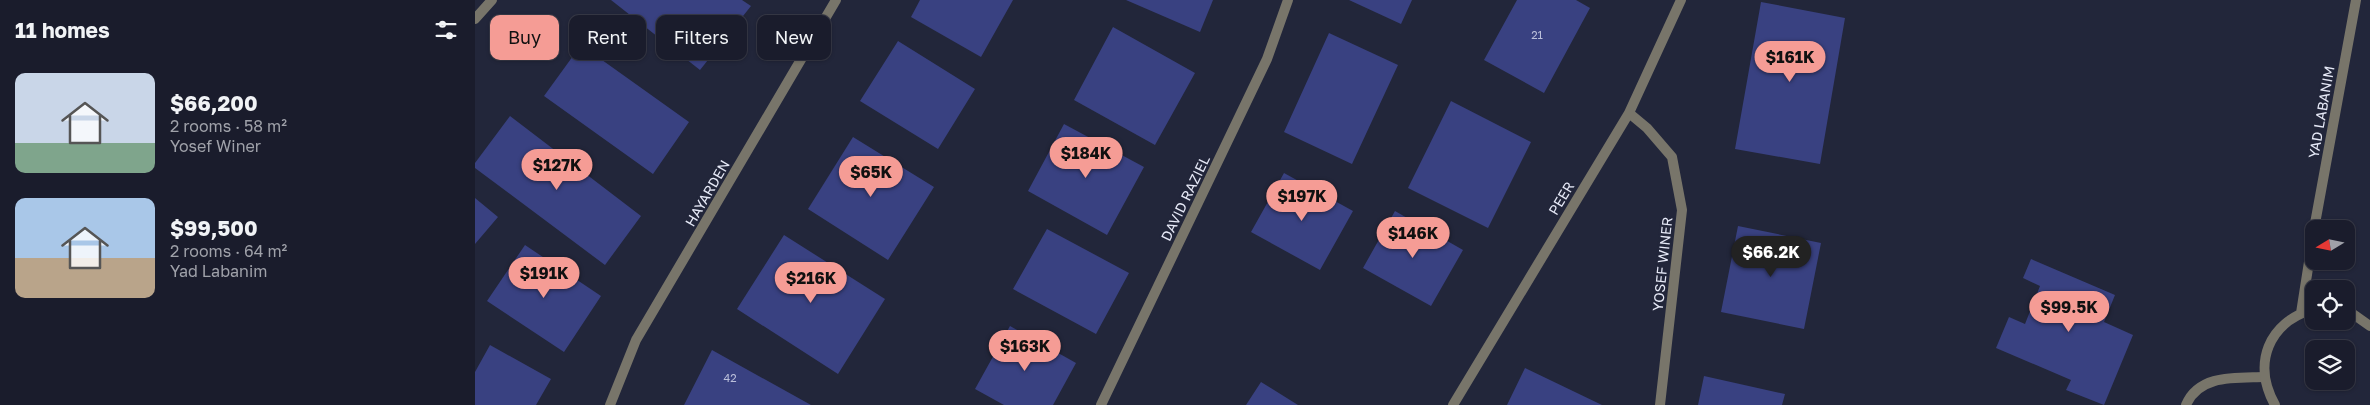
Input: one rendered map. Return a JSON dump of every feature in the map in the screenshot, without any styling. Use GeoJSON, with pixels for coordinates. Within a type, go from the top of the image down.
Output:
{"type":"FeatureCollection","features":[{"type":"Feature","properties":{"kind":"street"},"geometry":{"type":"LineString","coordinates":[[475,19],[492,0]]}},
{"type":"Feature","properties":{"kind":"street","name":"HAYARDEN"},"geometry":{"type":"LineString","coordinates":[[610,405],[636,340],[836,0]]}},
{"type":"Feature","properties":{"kind":"street","name":"DAVID RAZIEL"},"geometry":{"type":"LineString","coordinates":[[1101,405],[1267,59],[1288,0]]}},
{"type":"Feature","properties":{"kind":"street","name":"PEER"},"geometry":{"type":"LineString","coordinates":[[1453,405],[1629,113],[1681,0]]}},
{"type":"Feature","properties":{"kind":"street","name":"YAD LABANIM"},"geometry":{"type":"LineString","coordinates":[[2316,220],[2356,0]]}},
{"type":"Feature","properties":{"kind":"street","name":"YOSEF WINER"},"geometry":{"type":"LineString","coordinates":[[1629,113],[1647,128],[1672,157],[1682,210],[1660,405]]}},
{"type":"Feature","properties":{"kind":"street","name":"YAD LABANIM"},"geometry":{"type":"LineString","coordinates":[[2301,313],[2308,270]]}},
{"type":"Feature","properties":{"kind":"street"},"geometry":{"type":"LineString","coordinates":[[2275,405],[2269,394],[2264,377],[2265,357],[2272,338],[2284,324],[2305,312]]}},
{"type":"Feature","properties":{"kind":"street"},"geometry":{"type":"LineString","coordinates":[[2355,317],[2369,325],[2370,312]]}},
{"type":"Feature","properties":{"kind":"street"},"geometry":{"type":"LineString","coordinates":[[2186,405],[2190,396],[2206,382],[2264,377]]}},
{"type":"Feature","properties":{"kind":"building"},"geometry":{"type":"Polygon","coordinates":[[[611,0],[742,0],[751,6],[744,15],[656,15],[656,35],[646,28],[646,15],[630,15],[611,0]]]}},
{"type":"Feature","properties":{"kind":"building"},"geometry":{"type":"Polygon","coordinates":[[[920,0],[1013,0],[981,57],[911,17],[920,0]]]}},
{"type":"Feature","properties":{"kind":"building"},"geometry":{"type":"Polygon","coordinates":[[[1126,0],[1213,0],[1200,32],[1126,0]]]}},
{"type":"Feature","properties":{"kind":"building"},"geometry":{"type":"Polygon","coordinates":[[[1349,0],[1412,0],[1401,24],[1349,0]]]}},
{"type":"Feature","properties":{"kind":"building"},"geometry":{"type":"Polygon","coordinates":[[[1517,0],[1576,0],[1590,8],[1544,93],[1484,60],[1517,0]]]}},
{"type":"Feature","properties":{"kind":"building"},"geometry":{"type":"Polygon","coordinates":[[[1761,2],[1845,18],[1820,164],[1735,149],[1761,2]]]}},
{"type":"Feature","properties":{"kind":"building"},"geometry":{"type":"Polygon","coordinates":[[[1113,27],[1195,73],[1155,145],[1074,100],[1113,27]]]}},
{"type":"Feature","properties":{"kind":"building"},"geometry":{"type":"Polygon","coordinates":[[[1329,33],[1398,65],[1352,164],[1284,132],[1329,33]]]}},
{"type":"Feature","properties":{"kind":"building"},"geometry":{"type":"Polygon","coordinates":[[[898,41],[975,89],[938,149],[860,101],[898,41]]]}},
{"type":"Feature","properties":{"kind":"building"},"geometry":{"type":"Polygon","coordinates":[[[570,60],[602,60],[689,122],[653,174],[544,96],[570,60]]]}},
{"type":"Feature","properties":{"kind":"building"},"geometry":{"type":"Polygon","coordinates":[[[687,60],[708,60],[700,70],[687,60]]]}},
{"type":"Feature","properties":{"kind":"building"},"geometry":{"type":"Polygon","coordinates":[[[1451,101],[1531,142],[1488,228],[1408,188],[1451,101]]]}},
{"type":"Feature","properties":{"kind":"building"},"geometry":{"type":"Polygon","coordinates":[[[510,116],[641,216],[605,265],[475,168],[475,163],[510,116]]]}},
{"type":"Feature","properties":{"kind":"building"},"geometry":{"type":"Polygon","coordinates":[[[1064,124],[1144,167],[1107,235],[1028,191],[1064,124]]]}},
{"type":"Feature","properties":{"kind":"building"},"geometry":{"type":"Polygon","coordinates":[[[853,137],[934,187],[888,260],[808,209],[853,137]]]}},
{"type":"Feature","properties":{"kind":"building"},"geometry":{"type":"Polygon","coordinates":[[[1284,173],[1353,211],[1320,270],[1251,232],[1284,173]]]}},
{"type":"Feature","properties":{"kind":"building"},"geometry":{"type":"Polygon","coordinates":[[[475,198],[498,217],[475,244],[475,198]]]}},
{"type":"Feature","properties":{"kind":"building"},"geometry":{"type":"Polygon","coordinates":[[[1395,211],[1463,250],[1431,306],[1363,268],[1395,211]]]}},
{"type":"Feature","properties":{"kind":"building"},"geometry":{"type":"Polygon","coordinates":[[[1738,226],[1821,243],[1804,329],[1721,312],[1738,226]]]}},
{"type":"Feature","properties":{"kind":"building"},"geometry":{"type":"Polygon","coordinates":[[[1047,229],[1129,273],[1096,334],[1013,289],[1047,229]]]}},
{"type":"Feature","properties":{"kind":"building"},"geometry":{"type":"Polygon","coordinates":[[[784,235],[885,299],[838,374],[737,309],[784,235]]]}},
{"type":"Feature","properties":{"kind":"building"},"geometry":{"type":"Polygon","coordinates":[[[525,245],[601,296],[564,352],[487,301],[525,245]]]}},
{"type":"Feature","properties":{"kind":"building"},"geometry":{"type":"Polygon","coordinates":[[[2031,259],[2115,295],[2104,322],[2133,335],[2104,405],[2066,390],[2071,380],[1996,348],[2009,317],[2025,324],[2040,286],[2023,278],[2031,259]]]}},
{"type":"Feature","properties":{"kind":"building"},"geometry":{"type":"Polygon","coordinates":[[[1010,326],[1076,363],[1053,405],[1004,405],[975,389],[1010,326]]]}},
{"type":"Feature","properties":{"kind":"building"},"geometry":{"type":"Polygon","coordinates":[[[490,345],[551,379],[536,405],[475,405],[475,372],[490,345]]]}},
{"type":"Feature","properties":{"kind":"building"},"geometry":{"type":"Polygon","coordinates":[[[712,350],[811,405],[684,405],[712,350]]]}},
{"type":"Feature","properties":{"kind":"building"},"geometry":{"type":"Polygon","coordinates":[[[1525,368],[1602,405],[1507,405],[1525,368]]]}},
{"type":"Feature","properties":{"kind":"building"},"geometry":{"type":"Polygon","coordinates":[[[1704,376],[1785,394],[1782,405],[1698,405],[1704,376]]]}},
{"type":"Feature","properties":{"kind":"building"},"geometry":{"type":"Polygon","coordinates":[[[1261,382],[1298,405],[1246,405],[1261,382]]]}}]}
